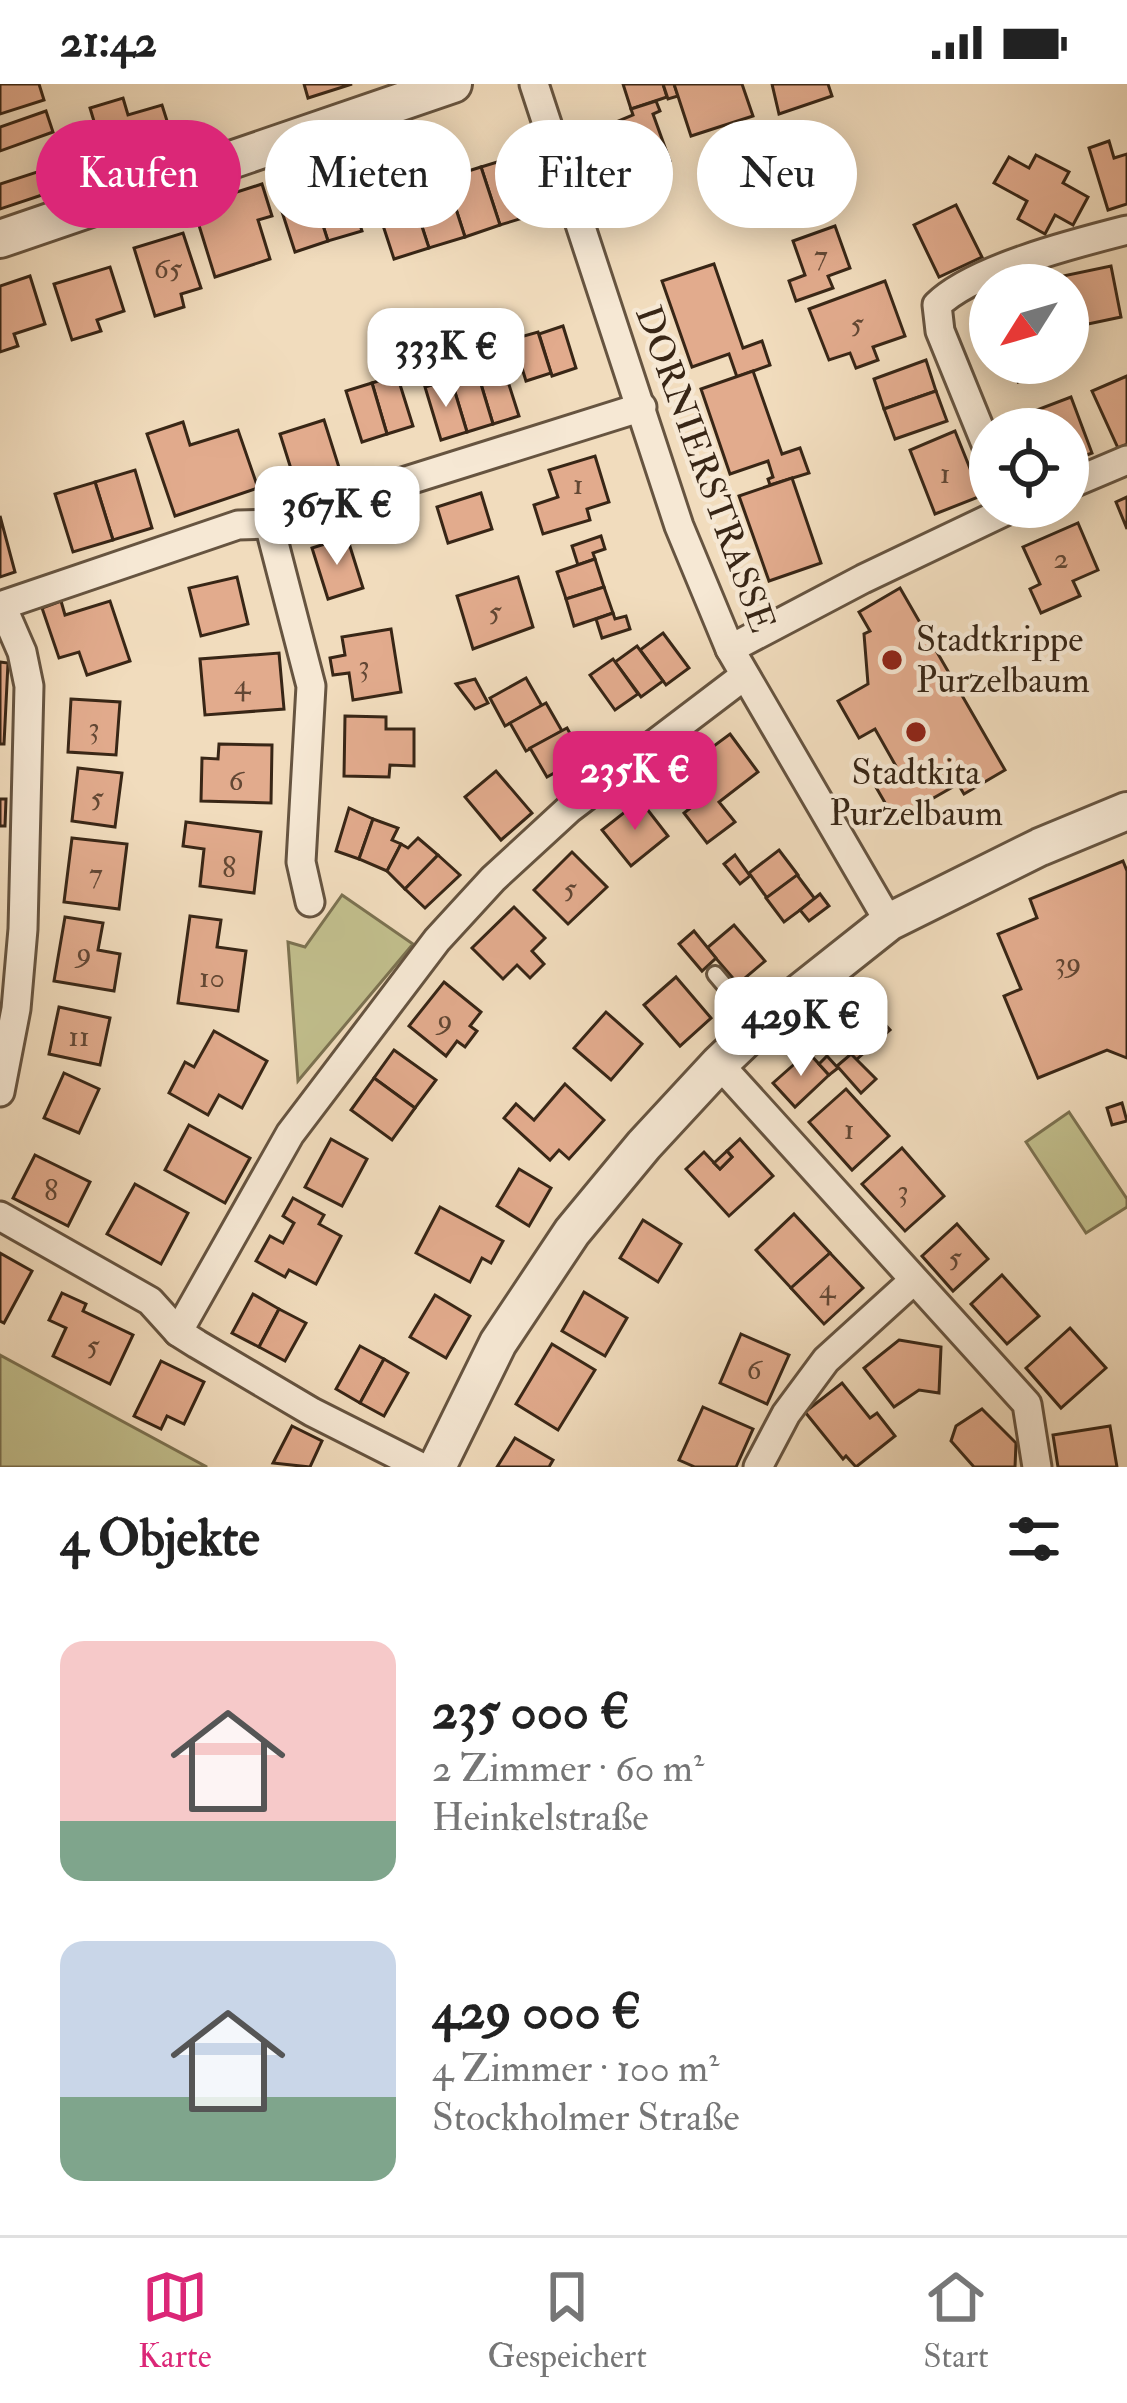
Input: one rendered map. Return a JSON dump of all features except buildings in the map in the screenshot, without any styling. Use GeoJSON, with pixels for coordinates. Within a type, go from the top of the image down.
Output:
{"type":"FeatureCollection","features":[{"type":"Feature","properties":{"kind":"street"},"geometry":{"type":"LineString","coordinates":[[0,239],[453,84]]}},
{"type":"Feature","properties":{"kind":"street","name":"DORNIERSTRASSE"},"geometry":{"type":"LineString","coordinates":[[534,84],[680,526],[730,649],[889,922]]}},
{"type":"Feature","properties":{"kind":"street"},"geometry":{"type":"LineString","coordinates":[[971,408],[940,331],[937,305],[954,288],[1127,230]]}},
{"type":"Feature","properties":{"kind":"street"},"geometry":{"type":"LineString","coordinates":[[0,1092],[16,1010],[21,949],[29,730],[29,686],[22,652],[1,606],[238,525],[269,524],[642,406]]}},
{"type":"Feature","properties":{"kind":"street"},"geometry":{"type":"LineString","coordinates":[[1089,476],[1127,460]]}},
{"type":"Feature","properties":{"kind":"street"},"geometry":{"type":"LineString","coordinates":[[269,524],[311,686],[301,862],[310,902]]}},
{"type":"Feature","properties":{"kind":"street"},"geometry":{"type":"LineString","coordinates":[[730,649],[971,528]]}},
{"type":"Feature","properties":{"kind":"street"},"geometry":{"type":"LineString","coordinates":[[178,1332],[290,1134],[437,940],[493,879],[569,809],[744,676]]}},
{"type":"Feature","properties":{"kind":"street"},"geometry":{"type":"LineString","coordinates":[[437,1467],[498,1343],[572,1232],[719,1064],[889,922],[1040,847],[1127,811]]}},
{"type":"Feature","properties":{"kind":"street"},"geometry":{"type":"LineString","coordinates":[[719,1064],[1027,1404],[1037,1467]]}},
{"type":"Feature","properties":{"kind":"street"},"geometry":{"type":"LineString","coordinates":[[0,1216],[150,1301],[178,1332],[312,1412],[421,1467]]}},
{"type":"Feature","properties":{"kind":"street"},"geometry":{"type":"LineString","coordinates":[[758,1467],[785,1414],[826,1360],[914,1280]]}},
{"type":"Feature","properties":{"kind":"lane"},"geometry":{"type":"LineString","coordinates":[[715,974],[760,1026]]}},
{"type":"Feature","properties":{"kind":"shaded area"},"geometry":{"type":"Polygon","coordinates":[[[342,895],[413,944],[298,1081],[288,942],[305,947],[342,895]]]}},
{"type":"Feature","properties":{"kind":"shaded area"},"geometry":{"type":"Polygon","coordinates":[[[1069,1112],[1127,1199],[1127,1207],[1086,1233],[1026,1142],[1069,1112]]]}},
{"type":"Feature","properties":{"kind":"shaded area"},"geometry":{"type":"Polygon","coordinates":[[[0,1355],[207,1467],[0,1467],[0,1355]]]}},
{"type":"Feature","properties":{"kind":"place","name":"Stadtkrippe Purzelbaum"},"geometry":{"type":"Point","coordinates":[892,660]}},
{"type":"Feature","properties":{"kind":"place","name":"Stadtkita Purzelbaum"},"geometry":{"type":"Point","coordinates":[916,732]}}]}
